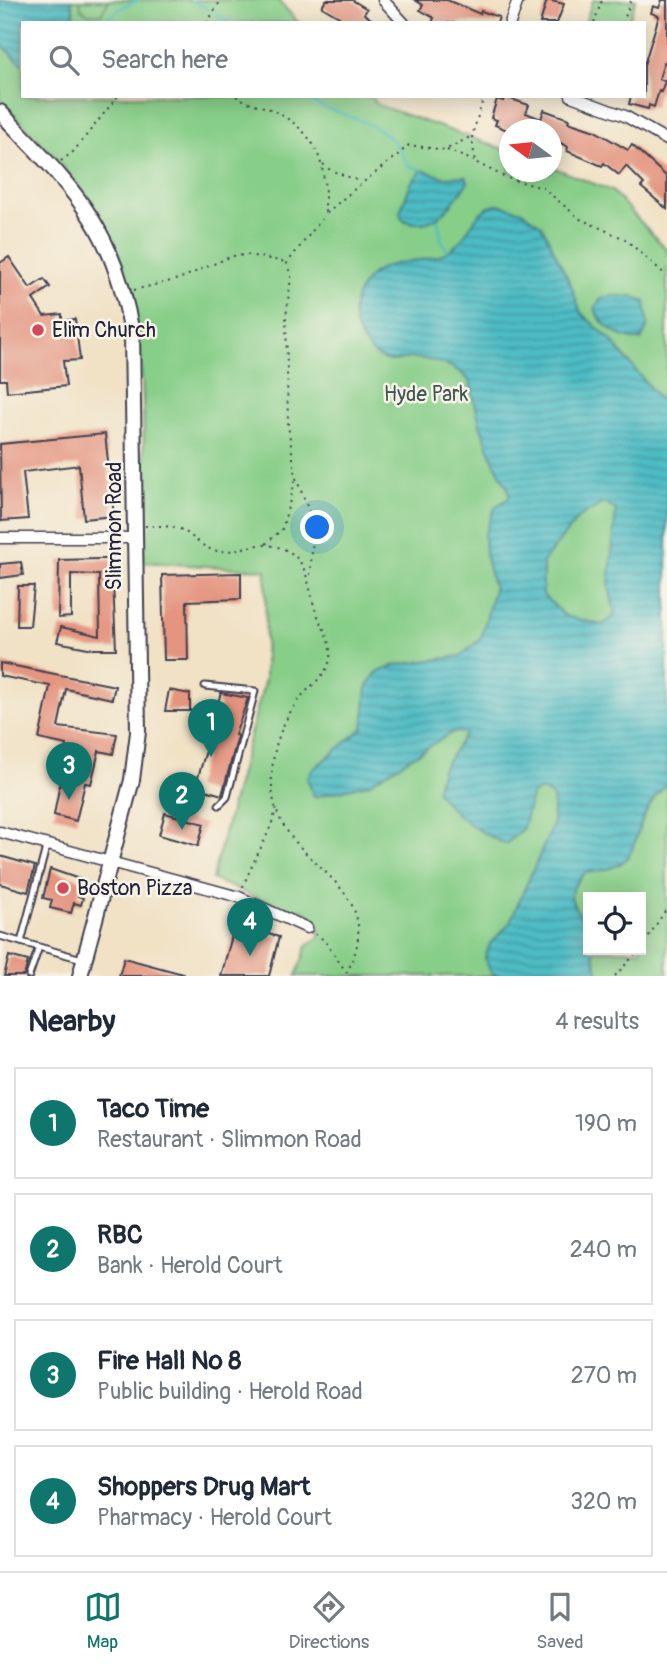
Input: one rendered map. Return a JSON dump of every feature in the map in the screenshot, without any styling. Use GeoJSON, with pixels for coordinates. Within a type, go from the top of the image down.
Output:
{"type":"FeatureCollection","features":[{"type":"Feature","properties":{"kind":"street"},"geometry":{"type":"LineString","coordinates":[[383,0],[402,21]]}},
{"type":"Feature","properties":{"kind":"street"},"geometry":{"type":"LineString","coordinates":[[511,21],[518,0]]}},
{"type":"Feature","properties":{"kind":"street"},"geometry":{"type":"LineString","coordinates":[[576,98],[665,134]]}},
{"type":"Feature","properties":{"kind":"street","name":"Slimmon Road"},"geometry":{"type":"LineString","coordinates":[[0,112],[72,188],[97,224],[125,291],[132,334],[138,732],[132,780],[80,976]]}},
{"type":"Feature","properties":{"kind":"street"},"geometry":{"type":"LineString","coordinates":[[0,537],[134,532]]}},
{"type":"Feature","properties":{"kind":"street"},"geometry":{"type":"LineString","coordinates":[[0,832],[239,897],[307,928]]}},
{"type":"Feature","properties":{"kind":"lane"},"geometry":{"type":"LineString","coordinates":[[205,686],[255,691],[227,797],[219,805]]}},
{"type":"Feature","properties":{"kind":"lane"},"geometry":{"type":"LineString","coordinates":[[21,942],[47,845]]}},
{"type":"Feature","properties":{"kind":"lane"},"geometry":{"type":"LineString","coordinates":[[0,936],[85,960]]}},
{"type":"Feature","properties":{"kind":"lane"},"geometry":{"type":"LineString","coordinates":[[29,976],[39,947]]}},
{"type":"Feature","properties":{"kind":"path"},"geometry":{"type":"LineString","coordinates":[[209,21],[221,0]]}},
{"type":"Feature","properties":{"kind":"path"},"geometry":{"type":"LineString","coordinates":[[595,21],[602,0]]}},
{"type":"Feature","properties":{"kind":"path"},"geometry":{"type":"LineString","coordinates":[[624,21],[631,0]]}},
{"type":"Feature","properties":{"kind":"path"},"geometry":{"type":"LineString","coordinates":[[64,158],[73,152],[116,98]]}},
{"type":"Feature","properties":{"kind":"path"},"geometry":{"type":"LineString","coordinates":[[241,98],[268,108],[301,129],[323,164],[330,170],[360,181]]}},
{"type":"Feature","properties":{"kind":"path"},"geometry":{"type":"LineString","coordinates":[[475,162],[472,136],[483,98]]}},
{"type":"Feature","properties":{"kind":"path"},"geometry":{"type":"LineString","coordinates":[[445,149],[472,136]]}},
{"type":"Feature","properties":{"kind":"path"},"geometry":{"type":"LineString","coordinates":[[345,976],[357,937],[355,910],[345,890],[301,851],[276,808],[273,794],[275,750],[280,729],[300,697],[327,668],[330,658],[329,642],[315,609],[310,576],[313,539],[310,514],[296,478],[288,413],[286,317],[291,277],[288,263],[325,215],[360,181],[377,174],[403,149],[416,144],[445,149],[507,178],[542,188],[580,219],[625,239],[667,276]]}},
{"type":"Feature","properties":{"kind":"path"},"geometry":{"type":"LineString","coordinates":[[323,164],[325,215]]}},
{"type":"Feature","properties":{"kind":"path"},"geometry":{"type":"LineString","coordinates":[[138,289],[179,279],[232,256],[248,255],[288,263]]}},
{"type":"Feature","properties":{"kind":"path"},"geometry":{"type":"LineString","coordinates":[[266,545],[282,529],[296,478]]}},
{"type":"Feature","properties":{"kind":"path"},"geometry":{"type":"LineString","coordinates":[[134,532],[180,528],[208,549],[221,551],[266,545],[289,553],[301,562],[310,576]]}},
{"type":"Feature","properties":{"kind":"path"},"geometry":{"type":"LineString","coordinates":[[239,897],[250,867],[262,851],[271,831],[276,808]]}},
{"type":"Feature","properties":{"kind":"path"},"geometry":{"type":"LineString","coordinates":[[646,940],[667,908]]}},
{"type":"Feature","properties":{"kind":"path"},"geometry":{"type":"LineString","coordinates":[[307,928],[324,940],[349,976]]}},
{"type":"Feature","properties":{"kind":"path"},"geometry":{"type":"LineString","coordinates":[[615,976],[634,955]]}},
{"type":"Feature","properties":{"kind":"green space","name":"Hyde Park"},"geometry":{"type":"Polygon","coordinates":[[[0,0],[278,0],[297,21],[21,21],[21,98],[372,98],[378,105],[499,147],[499,182],[562,182],[562,171],[612,191],[667,250],[667,976],[296,976],[307,946],[319,937],[318,922],[302,909],[282,909],[212,879],[265,679],[266,570],[143,562],[144,435],[139,344],[122,261],[106,226],[57,160],[0,100],[0,0]]]}},
{"type":"Feature","properties":{"kind":"green space"},"geometry":{"type":"Polygon","coordinates":[[[80,0],[109,0],[101,14],[88,14],[81,9],[80,0]]]}},
{"type":"Feature","properties":{"kind":"green space"},"geometry":{"type":"Polygon","coordinates":[[[593,0],[636,0],[629,21],[586,21],[593,0]]]}},
{"type":"Feature","properties":{"kind":"water"},"geometry":{"type":"Polygon","coordinates":[[[0,0],[71,0],[76,21],[21,21],[21,63],[0,43],[0,0]]]}},
{"type":"Feature","properties":{"kind":"water"},"geometry":{"type":"Polygon","coordinates":[[[422,170],[443,177],[466,176],[468,182],[449,207],[433,220],[413,223],[402,219],[400,212],[411,183],[422,170]]]}},
{"type":"Feature","properties":{"kind":"water"},"geometry":{"type":"Polygon","coordinates":[[[498,204],[522,211],[542,226],[571,285],[581,313],[610,339],[667,408],[667,783],[643,818],[632,851],[626,859],[605,870],[585,873],[572,890],[573,903],[583,920],[583,955],[594,955],[599,976],[499,976],[491,973],[485,958],[490,944],[509,924],[553,825],[553,797],[542,790],[532,794],[523,828],[506,844],[467,822],[436,790],[442,769],[466,733],[453,732],[368,784],[314,797],[307,778],[312,770],[363,728],[367,688],[376,673],[396,665],[461,656],[481,638],[494,589],[485,554],[484,536],[495,507],[509,498],[509,491],[494,462],[480,424],[470,382],[459,371],[437,362],[410,358],[392,361],[380,358],[360,336],[353,312],[358,294],[377,271],[388,266],[438,256],[450,250],[463,238],[482,212],[498,204]],[[604,503],[579,517],[543,562],[543,595],[565,616],[602,625],[615,615],[609,586],[616,510],[604,503]]]}},
{"type":"Feature","properties":{"kind":"water"},"geometry":{"type":"Polygon","coordinates":[[[633,296],[645,302],[648,326],[641,340],[627,338],[613,331],[597,315],[595,308],[601,298],[633,296]]]}},
{"type":"Feature","properties":{"kind":"building"},"geometry":{"type":"Polygon","coordinates":[[[326,0],[352,0],[367,9],[364,14],[374,21],[339,21],[339,17],[322,7],[326,0]]]}},
{"type":"Feature","properties":{"kind":"building"},"geometry":{"type":"Polygon","coordinates":[[[415,0],[447,0],[480,14],[481,11],[499,17],[498,21],[433,21],[434,18],[420,10],[423,5],[415,0]]]}},
{"type":"Feature","properties":{"kind":"building"},"geometry":{"type":"Polygon","coordinates":[[[547,0],[564,4],[558,21],[541,21],[547,0]]]}},
{"type":"Feature","properties":{"kind":"building"},"geometry":{"type":"Polygon","coordinates":[[[662,0],[667,0],[667,63],[664,62],[659,79],[665,81],[661,92],[659,91],[654,107],[649,105],[648,109],[629,104],[630,98],[646,98],[646,58],[659,16],[651,13],[653,6],[659,8],[662,0]]]}},
{"type":"Feature","properties":{"kind":"building"},"geometry":{"type":"Polygon","coordinates":[[[508,98],[529,105],[526,113],[541,119],[499,119],[499,127],[495,125],[497,120],[491,118],[497,99],[503,101],[508,98]]]}},
{"type":"Feature","properties":{"kind":"building"},"geometry":{"type":"Polygon","coordinates":[[[544,110],[595,131],[628,150],[632,145],[667,177],[667,209],[641,187],[644,184],[626,166],[619,175],[604,163],[602,166],[567,151],[568,147],[562,144],[562,119],[541,119],[544,110]]]}},
{"type":"Feature","properties":{"kind":"building","name":"Elim Church"},"geometry":{"type":"Polygon","coordinates":[[[9,257],[30,288],[44,279],[50,287],[33,299],[44,316],[62,314],[62,321],[75,319],[80,360],[63,361],[66,386],[7,392],[6,380],[0,380],[0,263],[9,257]]]}},
{"type":"Feature","properties":{"kind":"building"},"geometry":{"type":"Polygon","coordinates":[[[105,434],[114,516],[84,519],[79,465],[23,472],[28,519],[1,521],[0,444],[105,434]]]}},
{"type":"Feature","properties":{"kind":"building"},"geometry":{"type":"Polygon","coordinates":[[[112,559],[116,649],[93,649],[57,642],[61,627],[100,636],[99,575],[71,574],[71,617],[58,618],[59,560],[112,559]]]}},
{"type":"Feature","properties":{"kind":"building"},"geometry":{"type":"Polygon","coordinates":[[[21,562],[23,575],[0,578],[0,564],[21,562]]]}},
{"type":"Feature","properties":{"kind":"building"},"geometry":{"type":"Polygon","coordinates":[[[241,573],[241,599],[187,601],[188,660],[164,660],[162,575],[241,573]]]}},
{"type":"Feature","properties":{"kind":"building"},"geometry":{"type":"Polygon","coordinates":[[[18,586],[34,586],[30,626],[17,626],[18,586]]]}},
{"type":"Feature","properties":{"kind":"building"},"geometry":{"type":"Polygon","coordinates":[[[0,663],[115,686],[112,699],[66,689],[58,727],[117,734],[113,754],[99,751],[91,784],[85,783],[76,821],[54,815],[67,745],[39,739],[50,686],[0,676],[0,663]]]}},
{"type":"Feature","properties":{"kind":"building"},"geometry":{"type":"Polygon","coordinates":[[[169,690],[190,694],[190,711],[165,711],[169,690]]]}},
{"type":"Feature","properties":{"kind":"building"},"geometry":{"type":"Polygon","coordinates":[[[221,693],[248,698],[235,735],[238,736],[222,795],[195,787],[220,705],[217,705],[221,693]]]}},
{"type":"Feature","properties":{"kind":"building"},"geometry":{"type":"Polygon","coordinates":[[[165,813],[204,824],[198,846],[159,835],[165,813]]]}},
{"type":"Feature","properties":{"kind":"building"},"geometry":{"type":"Polygon","coordinates":[[[0,856],[35,866],[28,892],[0,884],[0,856]]]}},
{"type":"Feature","properties":{"kind":"building","name":"Boston Pizza"},"geometry":{"type":"Polygon","coordinates":[[[50,869],[82,880],[78,896],[83,898],[81,905],[74,903],[71,913],[50,908],[52,900],[43,898],[50,869]]]}},
{"type":"Feature","properties":{"kind":"building"},"geometry":{"type":"Polygon","coordinates":[[[235,925],[279,937],[269,976],[221,976],[235,925]]]}},
{"type":"Feature","properties":{"kind":"building"},"geometry":{"type":"Polygon","coordinates":[[[9,956],[28,961],[24,976],[4,976],[9,956]]]}},
{"type":"Feature","properties":{"kind":"building"},"geometry":{"type":"Polygon","coordinates":[[[124,958],[183,974],[183,976],[119,976],[124,958]]]}},
{"type":"Feature","properties":{"kind":"waterway"},"geometry":{"type":"LineString","coordinates":[[104,21],[122,7],[139,0]]}},
{"type":"Feature","properties":{"kind":"waterway"},"geometry":{"type":"LineString","coordinates":[[191,0],[208,9]]}},
{"type":"Feature","properties":{"kind":"waterway"},"geometry":{"type":"LineString","coordinates":[[216,14],[229,21]]}},
{"type":"Feature","properties":{"kind":"waterway"},"geometry":{"type":"LineString","coordinates":[[301,98],[376,128],[400,149],[407,165],[422,170]]}},
{"type":"Feature","properties":{"kind":"waterway"},"geometry":{"type":"LineString","coordinates":[[438,219],[441,238],[447,251]]}},
{"type":"Feature","properties":{"kind":"place","name":"Elim Church"},"geometry":{"type":"Point","coordinates":[38,330]}},
{"type":"Feature","properties":{"kind":"place","name":"Taco Time"},"geometry":{"type":"Point","coordinates":[211,757]}},
{"type":"Feature","properties":{"kind":"place","name":"Fire Hall No 8"},"geometry":{"type":"Point","coordinates":[69,800]}},
{"type":"Feature","properties":{"kind":"place","name":"RBC"},"geometry":{"type":"Point","coordinates":[182,830]}},
{"type":"Feature","properties":{"kind":"place","name":"Boston Pizza"},"geometry":{"type":"Point","coordinates":[63,888]}},
{"type":"Feature","properties":{"kind":"place","name":"Shoppers Drug Mart"},"geometry":{"type":"Point","coordinates":[250,956]}}]}
